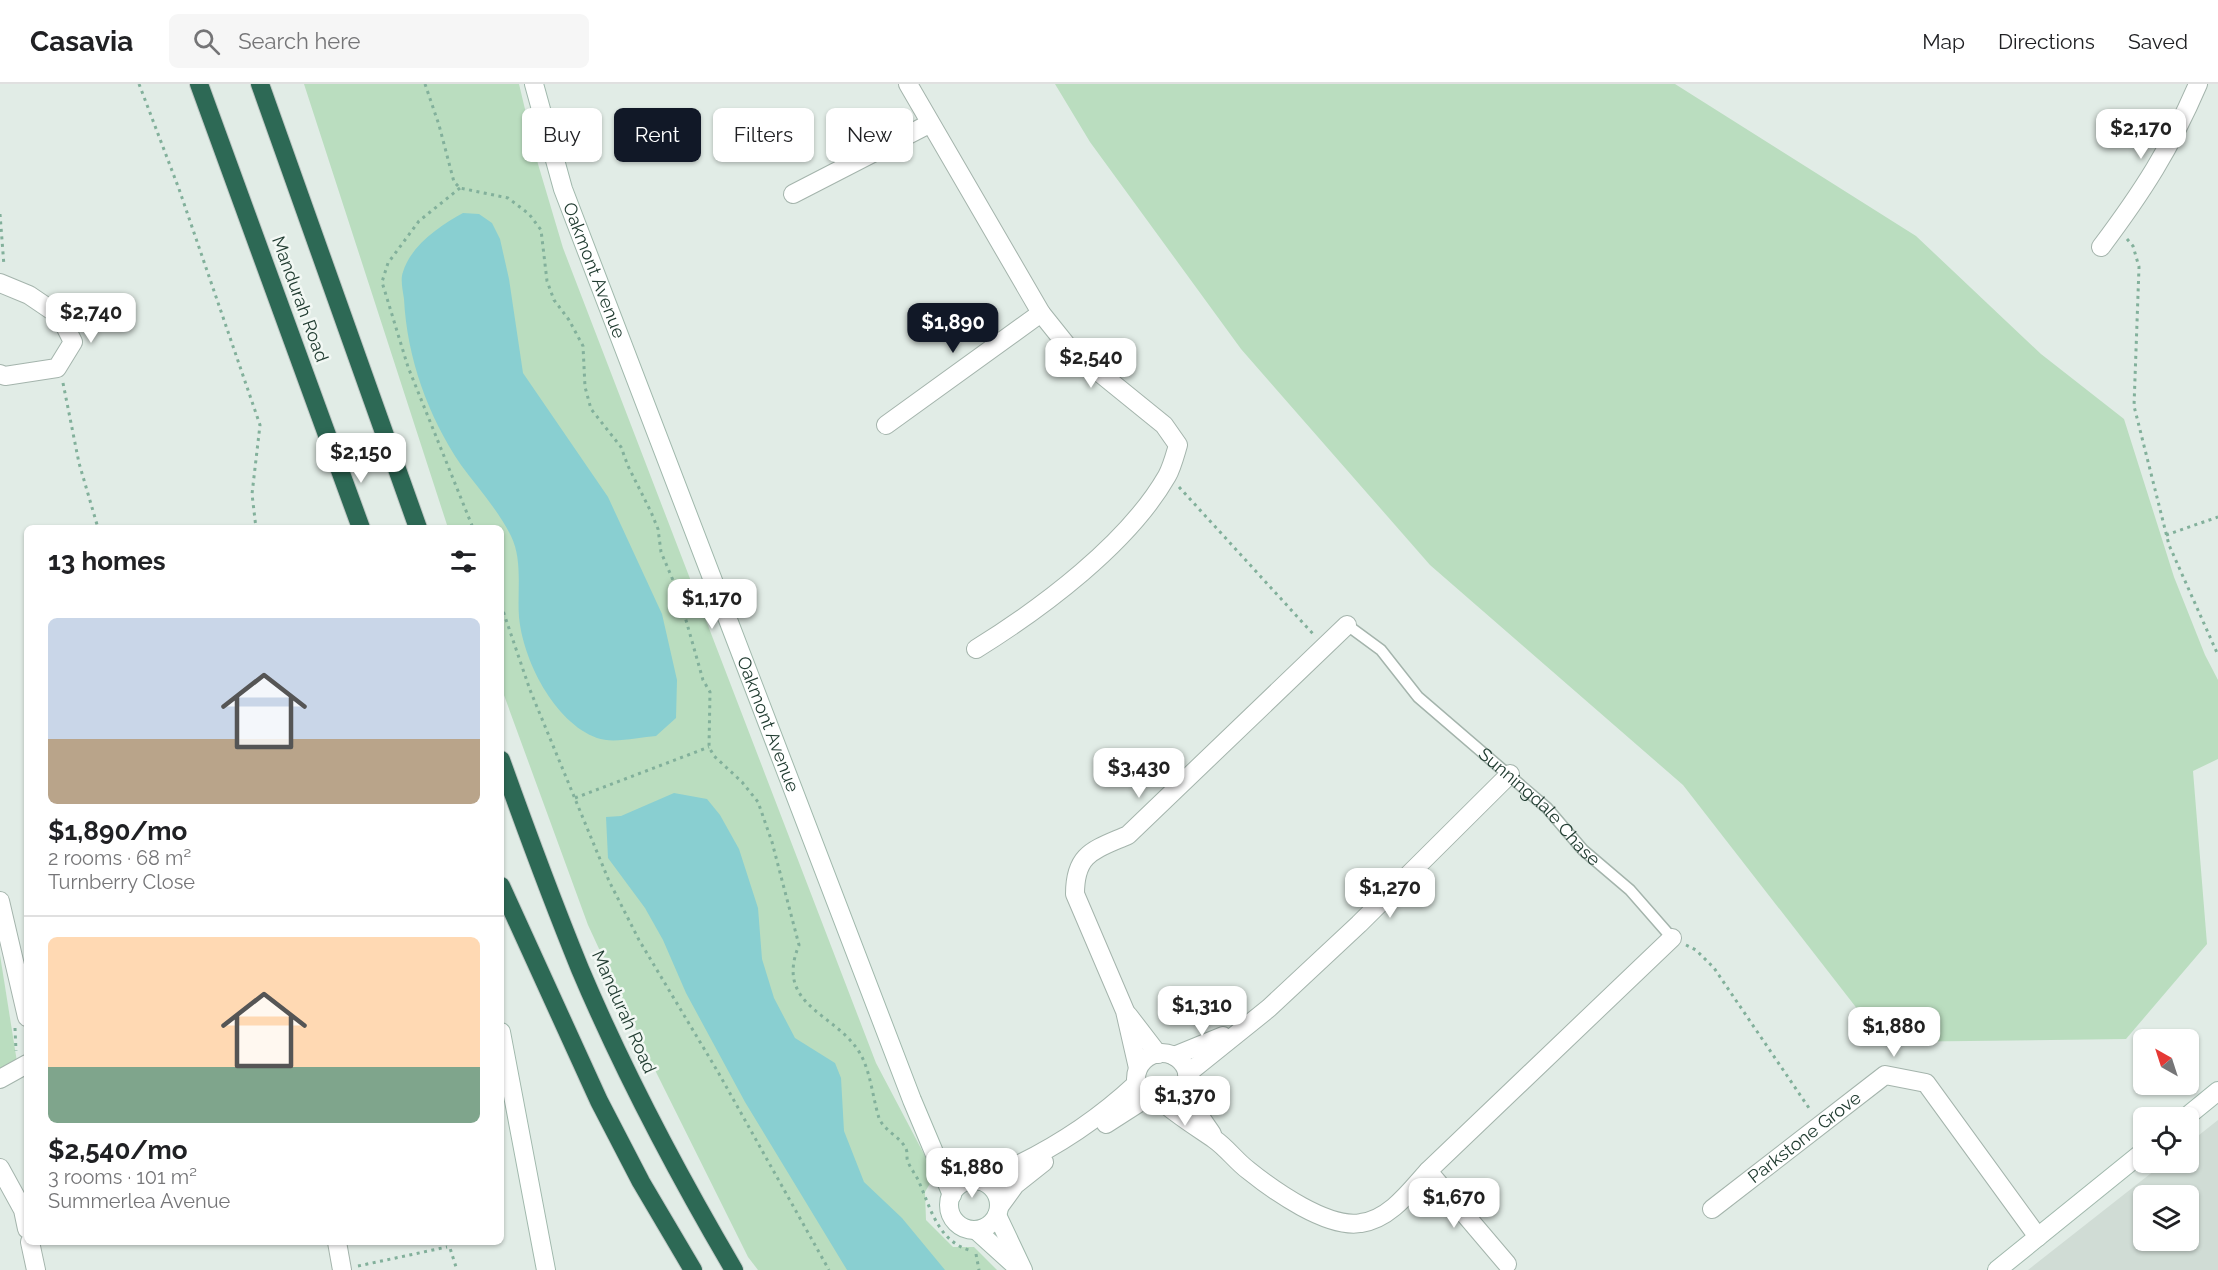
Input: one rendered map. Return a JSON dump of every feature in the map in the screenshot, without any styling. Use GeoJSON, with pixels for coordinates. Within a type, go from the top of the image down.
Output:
{"type":"FeatureCollection","features":[{"type":"Feature","properties":{"kind":"highway","name":"Mandurah Road"},"geometry":{"type":"LineString","coordinates":[[199,84],[360,525]]}},
{"type":"Feature","properties":{"kind":"highway","name":"Mandurah Road"},"geometry":{"type":"LineString","coordinates":[[260,84],[417,525]]}},
{"type":"Feature","properties":{"kind":"highway","name":"Mandurah Road"},"geometry":{"type":"LineString","coordinates":[[504,768],[576,958],[614,1043],[648,1114],[734,1270]]}},
{"type":"Feature","properties":{"kind":"highway"},"geometry":{"type":"LineString","coordinates":[[504,893],[599,1101],[640,1182],[693,1270]]}},
{"type":"Feature","properties":{"kind":"street","name":"Oakmont Avenue"},"geometry":{"type":"LineString","coordinates":[[534,84],[562,189],[912,1100],[952,1195]]}},
{"type":"Feature","properties":{"kind":"street"},"geometry":{"type":"LineString","coordinates":[[908,84],[929,124],[1041,313],[1069,348],[1164,425],[1178,445],[1168,475],[1132,523],[1097,558],[1019,622],[976,649]]}},
{"type":"Feature","properties":{"kind":"street"},"geometry":{"type":"LineString","coordinates":[[2101,247],[2144,190],[2175,138],[2198,84]]}},
{"type":"Feature","properties":{"kind":"street"},"geometry":{"type":"LineString","coordinates":[[793,194],[929,124]]}},
{"type":"Feature","properties":{"kind":"street"},"geometry":{"type":"LineString","coordinates":[[0,374],[5,376],[57,368],[73,342],[60,316],[7,286]]}},
{"type":"Feature","properties":{"kind":"street"},"geometry":{"type":"LineString","coordinates":[[886,425],[1041,313]]}},
{"type":"Feature","properties":{"kind":"street"},"geometry":{"type":"LineString","coordinates":[[332,451],[354,525]]}},
{"type":"Feature","properties":{"kind":"street","name":"Sunningdale Chase"},"geometry":{"type":"LineString","coordinates":[[1140,1084],[1125,1011],[1075,894],[1075,874],[1082,860],[1101,847],[1128,835],[1347,625]]}},
{"type":"Feature","properties":{"kind":"street"},"geometry":{"type":"LineString","coordinates":[[1187,1074],[1269,1008],[1359,924],[1510,774]]}},
{"type":"Feature","properties":{"kind":"street"},"geometry":{"type":"LineString","coordinates":[[0,901],[24,1004]]}},
{"type":"Feature","properties":{"kind":"street"},"geometry":{"type":"LineString","coordinates":[[1184,1093],[1216,1140],[1247,1170],[1276,1190],[1329,1220],[1360,1224],[1378,1219],[1403,1199],[1428,1171],[1672,938]]}},
{"type":"Feature","properties":{"kind":"street","name":"Sunningdale Chase"},"geometry":{"type":"LineString","coordinates":[[1125,1011],[1166,1055]]}},
{"type":"Feature","properties":{"kind":"street"},"geometry":{"type":"LineString","coordinates":[[976,1230],[988,1225],[1015,1185],[1140,1084],[1146,1059],[1166,1055],[1241,1029]]}},
{"type":"Feature","properties":{"kind":"street"},"geometry":{"type":"LineString","coordinates":[[504,1048],[546,1270]]}},
{"type":"Feature","properties":{"kind":"street"},"geometry":{"type":"LineString","coordinates":[[1140,1084],[1155,1105],[1166,1105],[1176,1101],[1184,1093],[1187,1074],[1183,1064],[1166,1055]]}},
{"type":"Feature","properties":{"kind":"street"},"geometry":{"type":"LineString","coordinates":[[0,1079],[24,1066]]}},
{"type":"Feature","properties":{"kind":"street","name":"Parkstone Grove"},"geometry":{"type":"LineString","coordinates":[[1712,1209],[1885,1075],[1926,1083],[2038,1237]]}},
{"type":"Feature","properties":{"kind":"street"},"geometry":{"type":"LineString","coordinates":[[1022,1270],[976,1230],[966,1228],[954,1219],[950,1205],[952,1195],[959,1185],[976,1181],[1028,1161],[1080,1130],[1140,1084]]}},
{"type":"Feature","properties":{"kind":"street"},"geometry":{"type":"LineString","coordinates":[[2199,1107],[2218,1091]]}},
{"type":"Feature","properties":{"kind":"street"},"geometry":{"type":"LineString","coordinates":[[1166,1105],[1184,1120],[1216,1140]]}},
{"type":"Feature","properties":{"kind":"street"},"geometry":{"type":"LineString","coordinates":[[938,1160],[994,1191],[998,1211],[1022,1270]]}},
{"type":"Feature","properties":{"kind":"street"},"geometry":{"type":"LineString","coordinates":[[1997,1270],[2133,1160]]}},
{"type":"Feature","properties":{"kind":"street"},"geometry":{"type":"LineString","coordinates":[[0,1168],[24,1215]]}},
{"type":"Feature","properties":{"kind":"street"},"geometry":{"type":"LineString","coordinates":[[1428,1171],[1507,1264]]}},
{"type":"Feature","properties":{"kind":"street"},"geometry":{"type":"LineString","coordinates":[[31,1245],[36,1270]]}},
{"type":"Feature","properties":{"kind":"street"},"geometry":{"type":"LineString","coordinates":[[338,1245],[342,1270]]}},
{"type":"Feature","properties":{"kind":"lane","name":"Sunningdale Chase"},"geometry":{"type":"LineString","coordinates":[[1347,625],[1381,650],[1418,697],[1547,808],[1583,850],[1630,890],[1672,938]]}},
{"type":"Feature","properties":{"kind":"path"},"geometry":{"type":"LineString","coordinates":[[139,84],[187,211],[260,425],[252,494],[256,525]]}},
{"type":"Feature","properties":{"kind":"path"},"geometry":{"type":"LineString","coordinates":[[425,84],[454,182],[460,188],[508,198],[530,214],[542,230],[547,281],[554,300],[569,320],[583,346],[585,387],[591,410],[621,447],[658,529],[661,552],[678,592],[703,680],[710,692],[709,747],[714,756],[742,782],[758,802],[772,842],[799,945],[793,959],[792,977],[798,990],[806,1003],[851,1041],[862,1058],[880,1121],[906,1148],[907,1160],[919,1180],[936,1225],[965,1250],[975,1252],[993,1244]]}},
{"type":"Feature","properties":{"kind":"path"},"geometry":{"type":"LineString","coordinates":[[460,188],[419,221],[388,263],[382,282],[408,368],[472,525]]}},
{"type":"Feature","properties":{"kind":"path"},"geometry":{"type":"LineString","coordinates":[[0,214],[5,272],[16,282],[7,286]]}},
{"type":"Feature","properties":{"kind":"path"},"geometry":{"type":"LineString","coordinates":[[2116,226],[2133,246],[2139,267],[2134,406],[2166,535],[2218,655]]}},
{"type":"Feature","properties":{"kind":"path"},"geometry":{"type":"LineString","coordinates":[[57,368],[65,389],[79,463],[97,525]]}},
{"type":"Feature","properties":{"kind":"path"},"geometry":{"type":"LineString","coordinates":[[1168,475],[1325,646]]}},
{"type":"Feature","properties":{"kind":"path"},"geometry":{"type":"LineString","coordinates":[[2166,535],[2218,517]]}},
{"type":"Feature","properties":{"kind":"path"},"geometry":{"type":"LineString","coordinates":[[504,614],[530,690],[593,845],[639,940],[712,1062],[829,1270]]}},
{"type":"Feature","properties":{"kind":"path"},"geometry":{"type":"LineString","coordinates":[[575,798],[709,747]]}},
{"type":"Feature","properties":{"kind":"path"},"geometry":{"type":"LineString","coordinates":[[1672,938],[1696,950],[1714,968],[1821,1125]]}},
{"type":"Feature","properties":{"kind":"path"},"geometry":{"type":"LineString","coordinates":[[342,1270],[447,1247],[457,1270]]}},
{"type":"Feature","properties":{"kind":"path"},"geometry":{"type":"LineString","coordinates":[[975,1252],[979,1270]]}},
{"type":"Feature","properties":{"kind":"shaded area"},"geometry":{"type":"Polygon","coordinates":[[[2218,1120],[2218,1270],[2028,1270],[2133,1187],[2133,1251],[2199,1251],[2199,1185],[2136,1185],[2151,1173],[2199,1173],[2199,1135],[2218,1120]]]}},
{"type":"Feature","properties":{"kind":"green space"},"geometry":{"type":"Polygon","coordinates":[[[304,84],[519,84],[525,108],[522,108],[522,162],[538,162],[563,248],[876,1063],[935,1175],[925,1192],[926,1220],[953,1247],[974,1247],[997,1270],[758,1270],[748,1257],[656,1072],[588,925],[504,695],[504,525],[447,525],[304,84]]]}},
{"type":"Feature","properties":{"kind":"green space"},"geometry":{"type":"Polygon","coordinates":[[[1055,84],[1675,84],[1916,236],[2041,354],[2124,419],[2174,577],[2205,655],[2218,680],[2218,759],[2193,771],[2207,944],[2126,1039],[1883,1042],[1683,785],[1430,565],[1241,349],[1090,142],[1055,84]]]}},
{"type":"Feature","properties":{"kind":"green space"},"geometry":{"type":"Polygon","coordinates":[[[0,955],[17,1062],[0,1073],[0,955]]]}},
{"type":"Feature","properties":{"kind":"water"},"geometry":{"type":"Polygon","coordinates":[[[463,213],[479,214],[492,223],[500,239],[509,279],[523,373],[608,497],[662,614],[677,680],[676,718],[656,736],[618,740],[597,738],[581,730],[567,718],[543,688],[527,652],[522,634],[515,545],[494,508],[449,446],[421,386],[406,321],[402,275],[407,262],[420,245],[445,223],[463,213]]]}},
{"type":"Feature","properties":{"kind":"water"},"geometry":{"type":"Polygon","coordinates":[[[674,793],[707,799],[720,815],[739,849],[758,908],[762,959],[774,998],[795,1038],[835,1063],[841,1078],[844,1131],[864,1182],[902,1218],[945,1270],[847,1270],[745,1102],[686,993],[663,940],[645,908],[608,858],[606,817],[621,816],[674,793]]]}}]}
